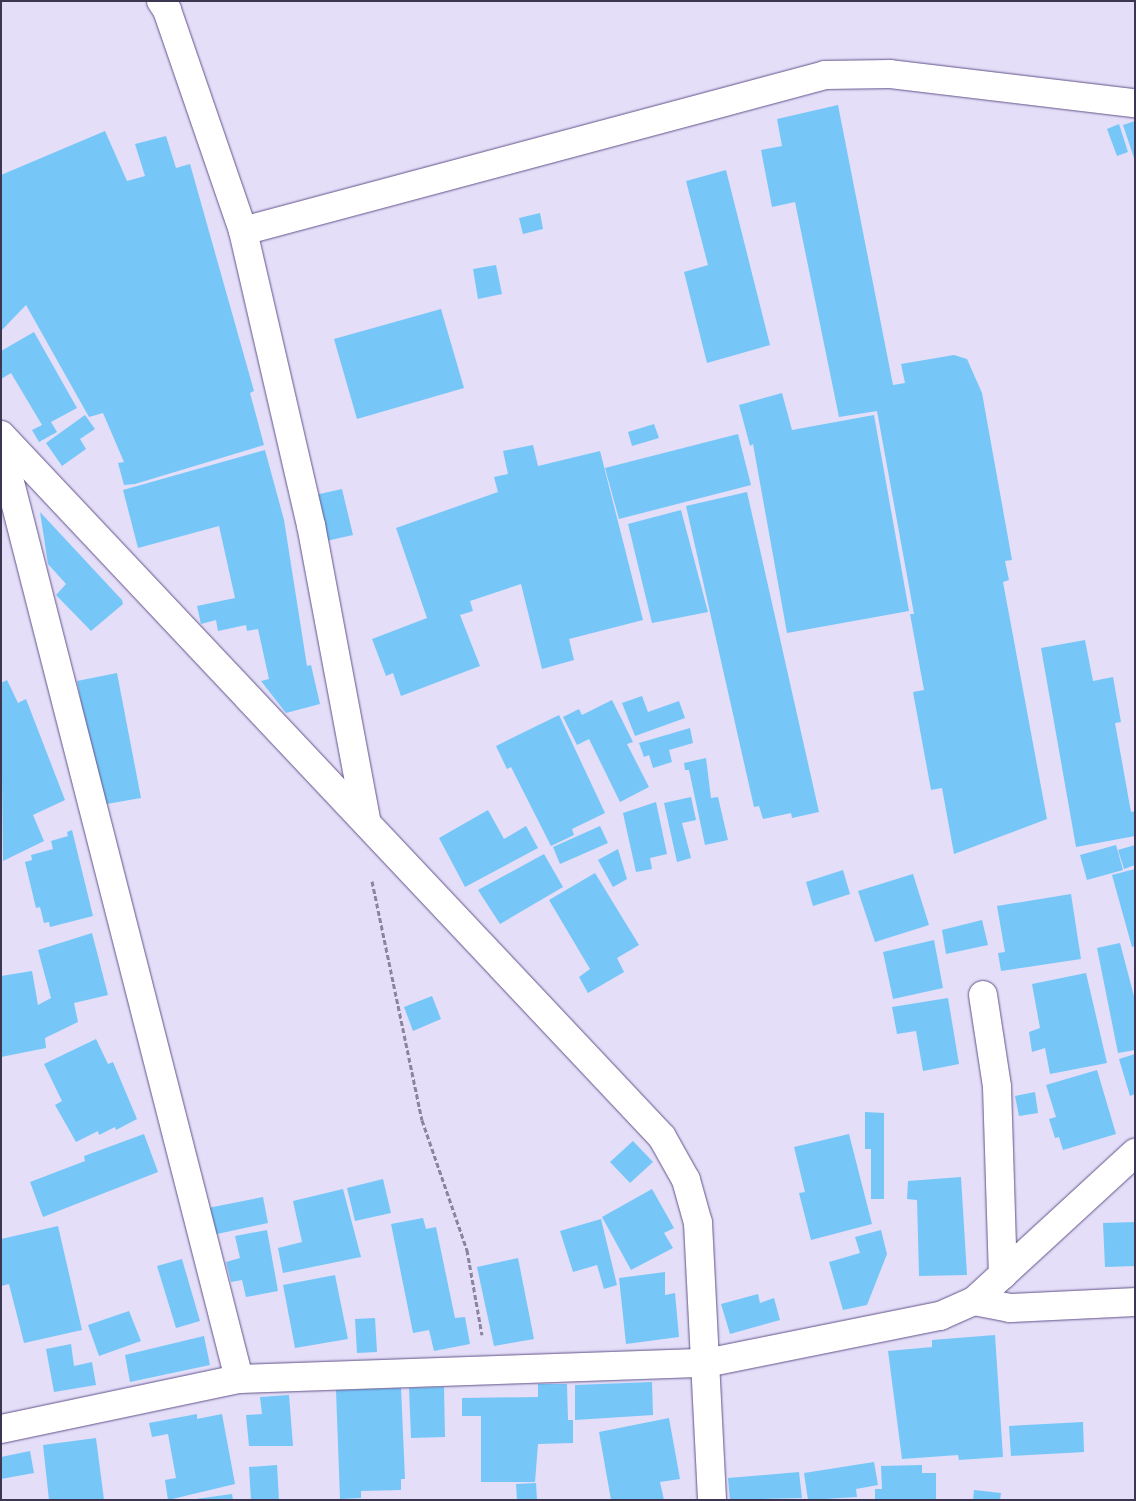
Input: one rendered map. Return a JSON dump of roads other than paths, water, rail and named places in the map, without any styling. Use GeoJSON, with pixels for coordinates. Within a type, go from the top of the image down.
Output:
{"type":"FeatureCollection","features":[{"type":"Feature","properties":{"kind":"street"},"geometry":{"type":"LineString","coordinates":[[165,4],[243,231],[311,525],[367,823]]}},
{"type":"Feature","properties":{"kind":"street"},"geometry":{"type":"LineString","coordinates":[[243,231],[825,75],[890,74],[1135,103]]}},
{"type":"Feature","properties":{"kind":"street"},"geometry":{"type":"LineString","coordinates":[[1,435],[662,1137],[686,1180],[698,1223],[712,1500]]}},
{"type":"Feature","properties":{"kind":"street"},"geometry":{"type":"LineString","coordinates":[[1,447],[239,1379]]}},
{"type":"Feature","properties":{"kind":"street"},"geometry":{"type":"LineString","coordinates":[[982,995],[997,1086],[1003,1275]]}},
{"type":"Feature","properties":{"kind":"street"},"geometry":{"type":"LineString","coordinates":[[1,1429],[239,1379],[706,1363],[940,1316],[974,1301],[1135,1153]]}},
{"type":"Feature","properties":{"kind":"street"},"geometry":{"type":"LineString","coordinates":[[974,1301],[1010,1308],[1135,1302]]}}]}
